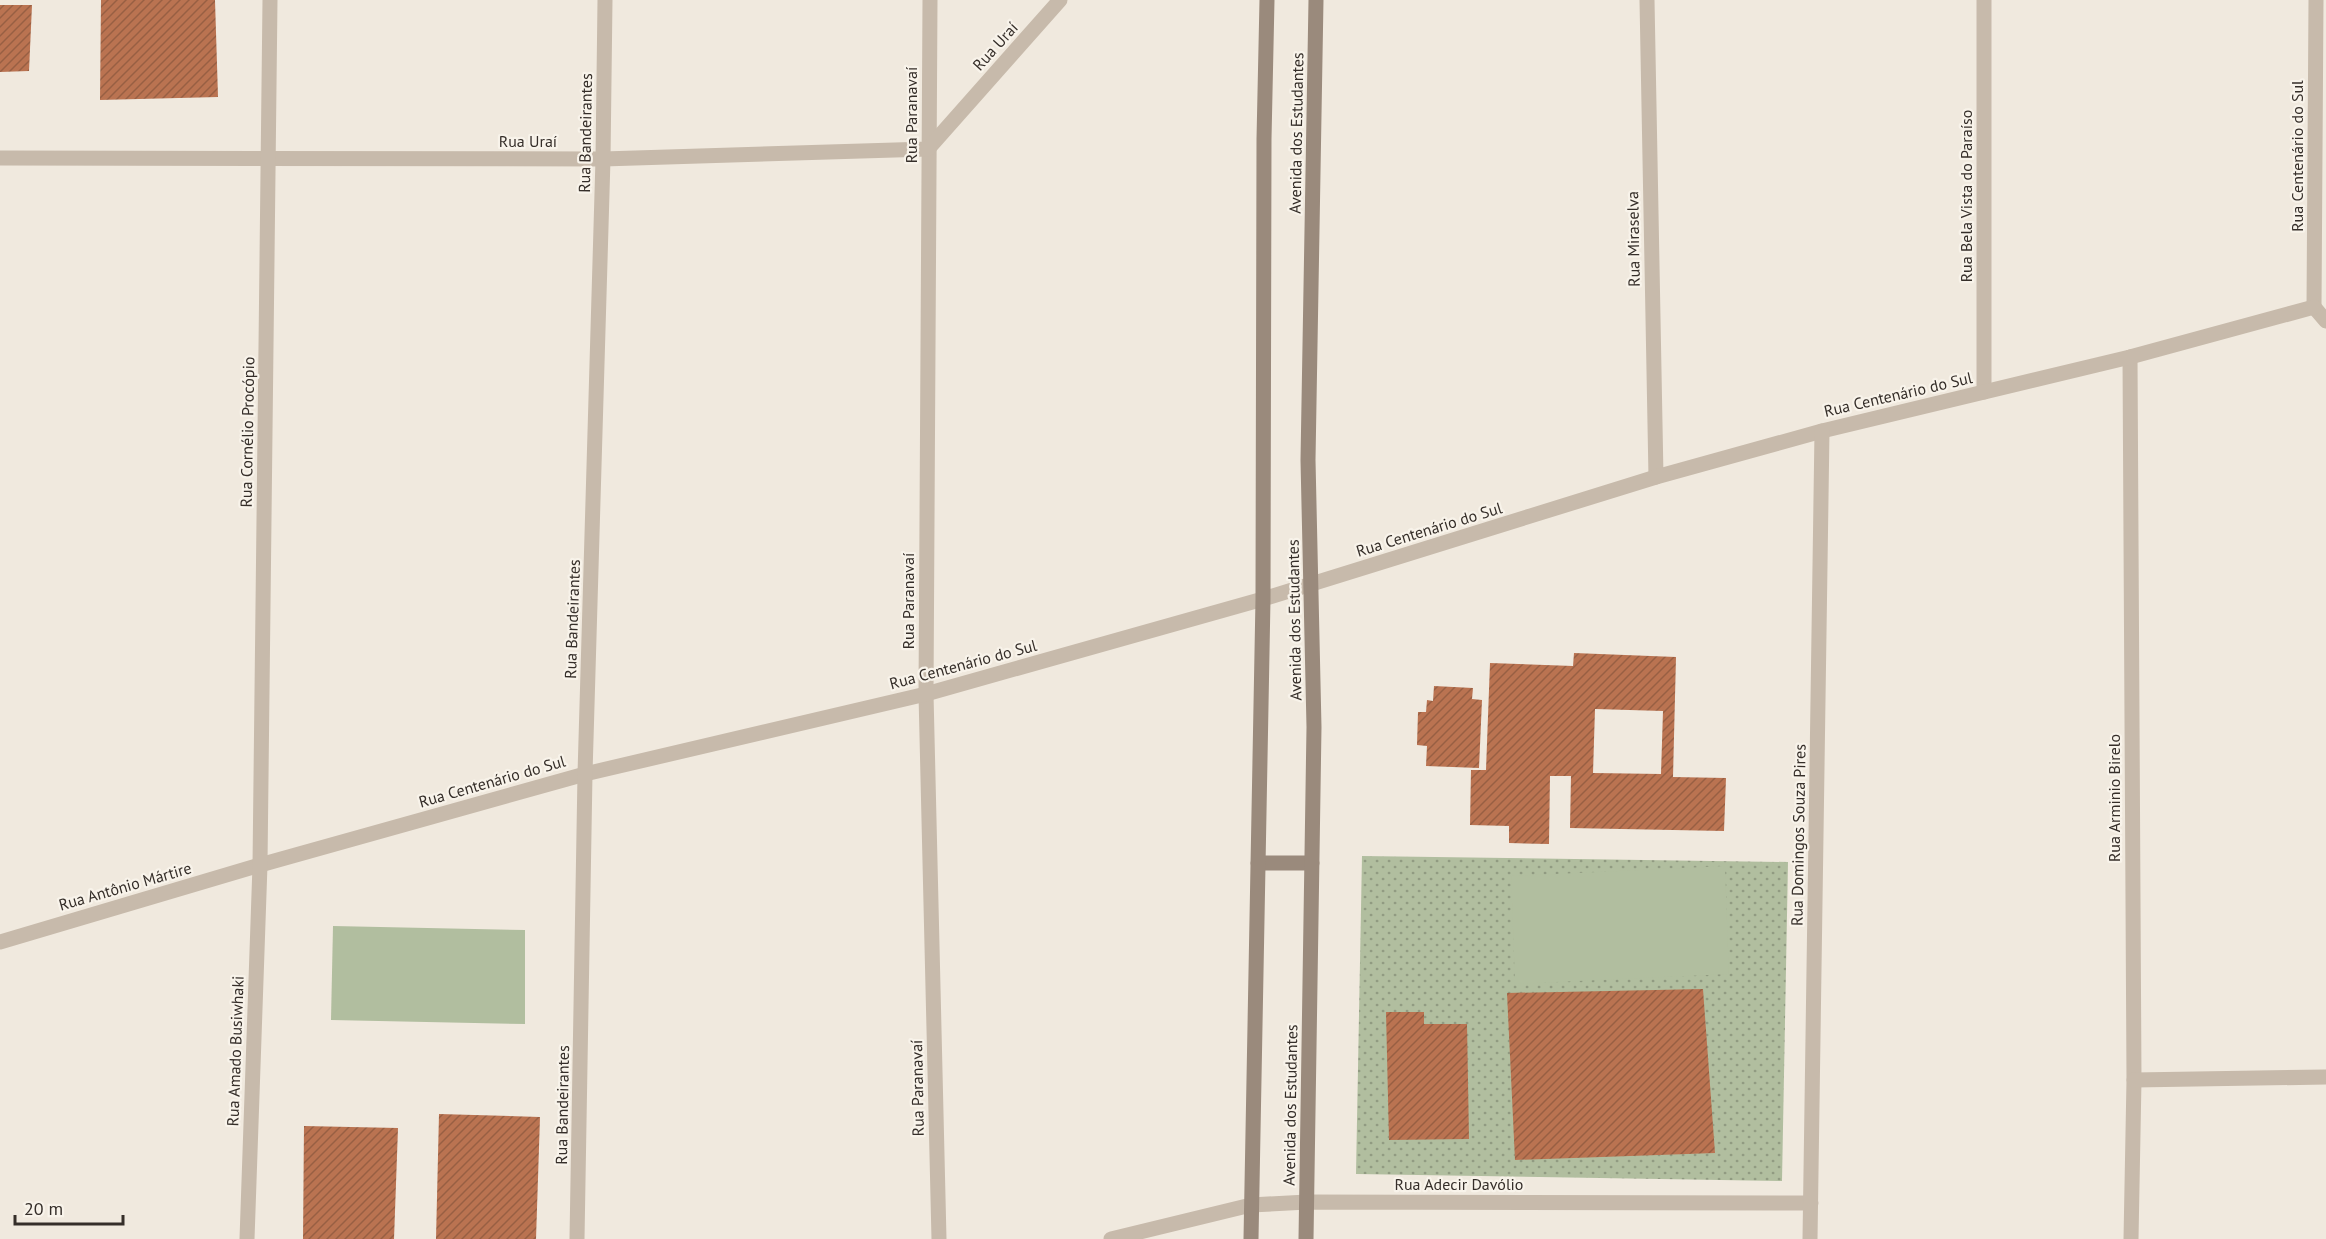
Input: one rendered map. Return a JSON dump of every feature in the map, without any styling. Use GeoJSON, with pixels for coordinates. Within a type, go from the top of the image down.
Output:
{"type":"FeatureCollection","features":[{"type":"Feature","properties":{"kind":"street","name":"Rua Cornélio Procópio"},"geometry":{"type":"LineString","coordinates":[[260,865],[270,0]]}},
{"type":"Feature","properties":{"kind":"street","name":"Rua Bandeirantes"},"geometry":{"type":"LineString","coordinates":[[578,1239],[585,774],[603,159],[605,0]]}},
{"type":"Feature","properties":{"kind":"street","name":"Rua Paranavaí"},"geometry":{"type":"LineString","coordinates":[[930,0],[926,694],[939,1239]]}},
{"type":"Feature","properties":{"kind":"street","name":"Rua Uraí"},"geometry":{"type":"LineString","coordinates":[[0,158],[603,159],[928,149],[1060,0]]}},
{"type":"Feature","properties":{"kind":"street","name":"Avenida dos Estudantes"},"geometry":{"type":"LineString","coordinates":[[1251,1239],[1263,598],[1264,139],[1267,0]]}},
{"type":"Feature","properties":{"kind":"street","name":"Avenida dos Estudantes"},"geometry":{"type":"LineString","coordinates":[[1306,1239],[1314,727],[1308,460],[1316,0]]}},
{"type":"Feature","properties":{"kind":"street","name":"Rua Miraselva"},"geometry":{"type":"LineString","coordinates":[[1647,0],[1656,477]]}},
{"type":"Feature","properties":{"kind":"street","name":"Rua Bela Vista do Paraíso"},"geometry":{"type":"LineString","coordinates":[[1984,0],[1984,392]]}},
{"type":"Feature","properties":{"kind":"street","name":"Rua Centenário do Sul"},"geometry":{"type":"LineString","coordinates":[[260,865],[585,774],[926,694],[1311,585],[1656,477],[1822,431],[2130,357],[2314,307],[2316,0]]}},
{"type":"Feature","properties":{"kind":"street"},"geometry":{"type":"LineString","coordinates":[[2314,307],[2326,321]]}},
{"type":"Feature","properties":{"kind":"street","name":"Rua Arminio Birelo"},"geometry":{"type":"LineString","coordinates":[[2130,357],[2134,1080],[2132,1239]]}},
{"type":"Feature","properties":{"kind":"street","name":"Rua Domingos Souza Pires"},"geometry":{"type":"LineString","coordinates":[[1810,1239],[1822,431]]}},
{"type":"Feature","properties":{"kind":"street"},"geometry":{"type":"LineString","coordinates":[[1258,863],[1312,863]]}},
{"type":"Feature","properties":{"kind":"street","name":"Rua Antônio Mártire"},"geometry":{"type":"LineString","coordinates":[[0,942],[260,865]]}},
{"type":"Feature","properties":{"kind":"street","name":"Rua Amado Busiwhaki"},"geometry":{"type":"LineString","coordinates":[[247,1239],[260,865]]}},
{"type":"Feature","properties":{"kind":"street"},"geometry":{"type":"LineString","coordinates":[[2134,1080],[2326,1077]]}},
{"type":"Feature","properties":{"kind":"street","name":"Rua Adecir Davólio"},"geometry":{"type":"LineString","coordinates":[[1111,1239],[1251,1205],[1307,1202],[1811,1203]]}},
{"type":"Feature","properties":{"kind":"green space"},"geometry":{"type":"Polygon","coordinates":[[[1362,856],[1788,862],[1782,1181],[1356,1174],[1362,856]]]}},
{"type":"Feature","properties":{"kind":"green space"},"geometry":{"type":"Polygon","coordinates":[[[1725,866],[1729,974],[1515,984],[1511,876],[1725,866]]]}},
{"type":"Feature","properties":{"kind":"green space"},"geometry":{"type":"Polygon","coordinates":[[[333,926],[525,930],[525,1024],[331,1020],[333,926]]]}},
{"type":"Feature","properties":{"kind":"building"},"geometry":{"type":"Polygon","coordinates":[[[101,0],[215,0],[218,97],[100,100],[101,0]]]}},
{"type":"Feature","properties":{"kind":"building"},"geometry":{"type":"Polygon","coordinates":[[[0,5],[32,5],[29,71],[0,72],[0,5]]]}},
{"type":"Feature","properties":{"kind":"building"},"geometry":{"type":"Polygon","coordinates":[[[1574,653],[1676,657],[1673,777],[1726,778],[1724,831],[1570,828],[1571,776],[1550,776],[1549,844],[1509,843],[1509,826],[1470,825],[1471,770],[1486,770],[1490,663],[1573,666],[1574,653]],[[1595,709],[1593,773],[1661,774],[1663,711],[1595,709]]]}},
{"type":"Feature","properties":{"kind":"building"},"geometry":{"type":"Polygon","coordinates":[[[1434,686],[1473,688],[1472,699],[1482,700],[1479,768],[1426,766],[1427,746],[1417,745],[1418,712],[1426,712],[1427,700],[1433,701],[1434,686]]]}},
{"type":"Feature","properties":{"kind":"building"},"geometry":{"type":"Polygon","coordinates":[[[1703,989],[1715,1153],[1515,1160],[1507,993],[1703,989]]]}},
{"type":"Feature","properties":{"kind":"building"},"geometry":{"type":"Polygon","coordinates":[[[1386,1012],[1424,1012],[1424,1024],[1467,1024],[1469,1139],[1389,1140],[1386,1012]]]}},
{"type":"Feature","properties":{"kind":"building"},"geometry":{"type":"Polygon","coordinates":[[[439,1114],[540,1117],[536,1239],[436,1239],[439,1114]]]}},
{"type":"Feature","properties":{"kind":"building"},"geometry":{"type":"Polygon","coordinates":[[[304,1126],[398,1128],[394,1239],[303,1239],[304,1126]]]}}]}
